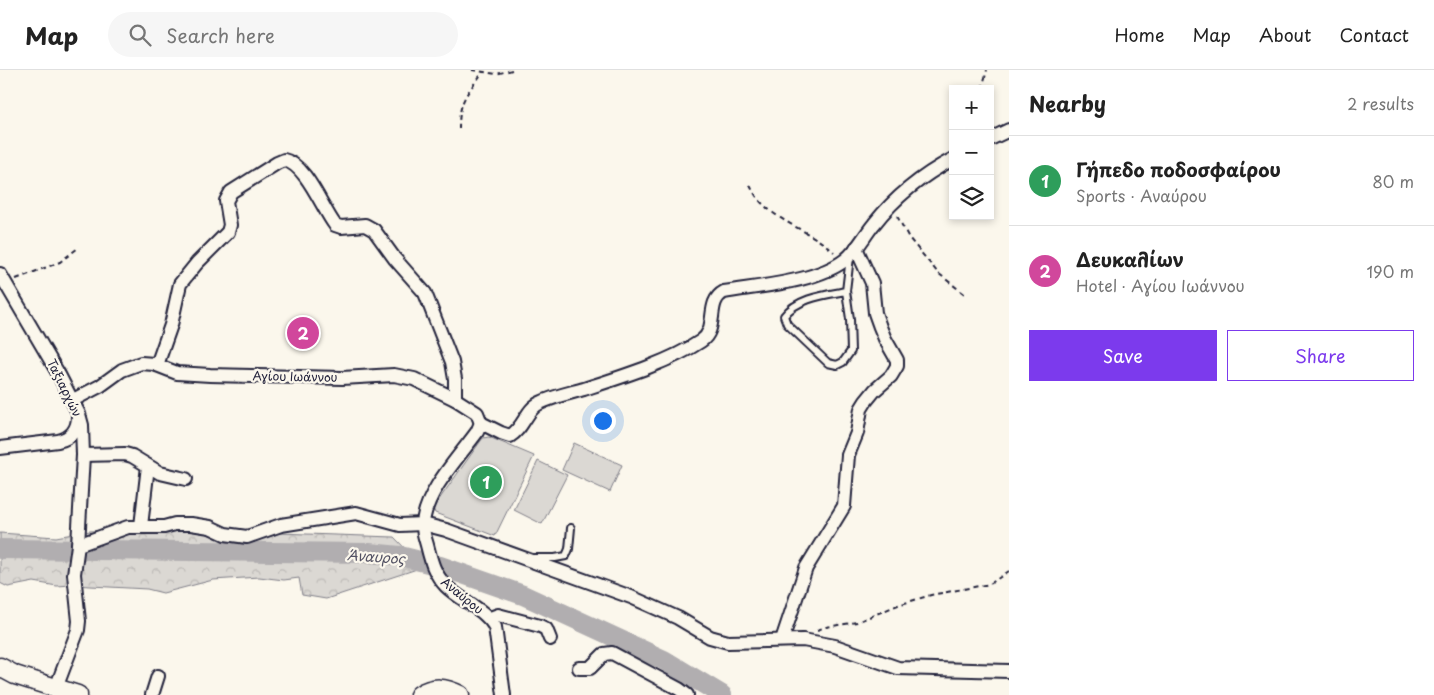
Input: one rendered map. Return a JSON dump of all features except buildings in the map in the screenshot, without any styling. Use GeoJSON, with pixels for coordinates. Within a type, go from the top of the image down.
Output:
{"type":"FeatureCollection","features":[{"type":"Feature","properties":{"kind":"main road"},"geometry":{"type":"LineString","coordinates":[[0,667],[14,675],[78,695]]}},
{"type":"Feature","properties":{"kind":"main road"},"geometry":{"type":"LineString","coordinates":[[418,695],[436,688],[460,695]]}},
{"type":"Feature","properties":{"kind":"street"},"geometry":{"type":"LineString","coordinates":[[994,137],[1009,130]]}},
{"type":"Feature","properties":{"kind":"street"},"geometry":{"type":"LineString","coordinates":[[157,366],[171,325],[180,284],[197,263],[228,232],[230,225],[226,200],[228,195],[233,190],[284,160],[292,163],[302,173],[335,225],[341,227],[365,225],[374,230],[394,259],[425,293],[452,362],[455,378],[455,399]]}},
{"type":"Feature","properties":{"kind":"street"},"geometry":{"type":"LineString","coordinates":[[782,640],[806,568],[844,506],[848,455],[857,433],[861,409],[875,390],[891,376],[897,366],[897,360],[885,339],[875,313],[872,283],[850,255],[874,224],[912,184],[949,161]]}},
{"type":"Feature","properties":{"kind":"street","name":"Αγίου Ιωάννου"},"geometry":{"type":"LineString","coordinates":[[72,400],[100,386],[117,373],[132,365],[147,363],[177,372],[210,375],[342,378],[403,376],[414,378],[455,399],[475,411],[479,415],[481,423],[501,434],[510,436],[538,404],[631,373],[672,356],[704,339],[710,332],[718,295],[724,292],[814,275],[850,255]]}},
{"type":"Feature","properties":{"kind":"street","name":"Ταξιαρχών"},"geometry":{"type":"LineString","coordinates":[[3,279],[58,373],[72,400],[82,426],[83,455],[74,574],[80,621],[56,688]]}},
{"type":"Feature","properties":{"kind":"street"},"geometry":{"type":"LineString","coordinates":[[0,448],[58,441],[67,438],[77,426],[78,414]]}},
{"type":"Feature","properties":{"kind":"street","name":"Αναύρου"},"geometry":{"type":"LineString","coordinates":[[481,423],[477,432],[436,488],[426,508],[423,524],[434,571],[452,590],[490,618],[495,627],[504,695]]}},
{"type":"Feature","properties":{"kind":"street"},"geometry":{"type":"LineString","coordinates":[[83,455],[125,454],[163,474],[186,479]]}},
{"type":"Feature","properties":{"kind":"street"},"geometry":{"type":"LineString","coordinates":[[140,526],[148,466]]}},
{"type":"Feature","properties":{"kind":"street"},"geometry":{"type":"LineString","coordinates":[[77,546],[115,530],[140,526],[191,524],[210,527],[225,534],[247,537],[282,525],[356,513],[400,525],[423,524],[446,530],[631,598],[666,613],[719,640],[728,642],[796,639],[835,646],[898,668],[1009,671]]}},
{"type":"Feature","properties":{"kind":"street"},"geometry":{"type":"LineString","coordinates":[[490,618],[498,616],[540,626],[546,629],[550,639]]}},
{"type":"Feature","properties":{"kind":"street"},"geometry":{"type":"LineString","coordinates":[[580,668],[590,668],[604,654],[612,653],[681,693]]}},
{"type":"Feature","properties":{"kind":"street"},"geometry":{"type":"LineString","coordinates":[[152,695],[158,676]]}},
{"type":"Feature","properties":{"kind":"lane"},"geometry":{"type":"LineString","coordinates":[[846,291],[808,300],[794,306],[784,316],[787,324],[828,363],[837,366],[843,362],[851,351],[850,319],[846,291],[850,255]]}},
{"type":"Feature","properties":{"kind":"lane"},"geometry":{"type":"LineString","coordinates":[[520,558],[564,557],[570,549],[571,528]]}},
{"type":"Feature","properties":{"kind":"path"},"geometry":{"type":"LineString","coordinates":[[472,70],[496,74],[512,70]]}},
{"type":"Feature","properties":{"kind":"path"},"geometry":{"type":"LineString","coordinates":[[983,85],[987,70]]}},
{"type":"Feature","properties":{"kind":"path"},"geometry":{"type":"LineString","coordinates":[[459,129],[459,112],[462,101],[483,72]]}},
{"type":"Feature","properties":{"kind":"path"},"geometry":{"type":"LineString","coordinates":[[750,185],[761,204],[772,213],[831,249],[850,255]]}},
{"type":"Feature","properties":{"kind":"path"},"geometry":{"type":"LineString","coordinates":[[891,206],[909,238],[923,256],[938,273],[967,296]]}},
{"type":"Feature","properties":{"kind":"path"},"geometry":{"type":"LineString","coordinates":[[3,279],[60,262],[78,248]]}},
{"type":"Feature","properties":{"kind":"path"},"geometry":{"type":"LineString","coordinates":[[796,639],[826,627],[857,622],[898,605],[931,595],[990,584],[1009,571]]}},
{"type":"Feature","properties":{"kind":"green space"},"geometry":{"type":"Polygon","coordinates":[[[489,437],[534,456],[495,536],[435,513],[433,508],[483,438],[489,437]]]}},
{"type":"Feature","properties":{"kind":"green space"},"geometry":{"type":"Polygon","coordinates":[[[574,443],[622,465],[610,492],[562,470],[574,443]]]}},
{"type":"Feature","properties":{"kind":"green space"},"geometry":{"type":"Polygon","coordinates":[[[538,461],[567,475],[542,524],[514,510],[538,461]]]}},
{"type":"Feature","properties":{"kind":"green space"},"geometry":{"type":"Polygon","coordinates":[[[131,528],[394,537],[423,567],[326,599],[302,595],[299,578],[284,580],[259,577],[213,580],[163,593],[147,589],[57,586],[34,582],[8,587],[0,583],[0,533],[56,537],[90,531],[131,528]]]}},
{"type":"Feature","properties":{"kind":"waterway","name":"Άναυρος"},"geometry":{"type":"LineString","coordinates":[[0,549],[369,553],[400,556],[440,566],[523,595],[664,660],[722,695]]}},
{"type":"Feature","properties":{"kind":"place","name":"Δευκαλίων"},"geometry":{"type":"Point","coordinates":[303,333]}},
{"type":"Feature","properties":{"kind":"place","name":"Γήπεδο ποδοσφαίρου"},"geometry":{"type":"Point","coordinates":[486,482]}}]}
